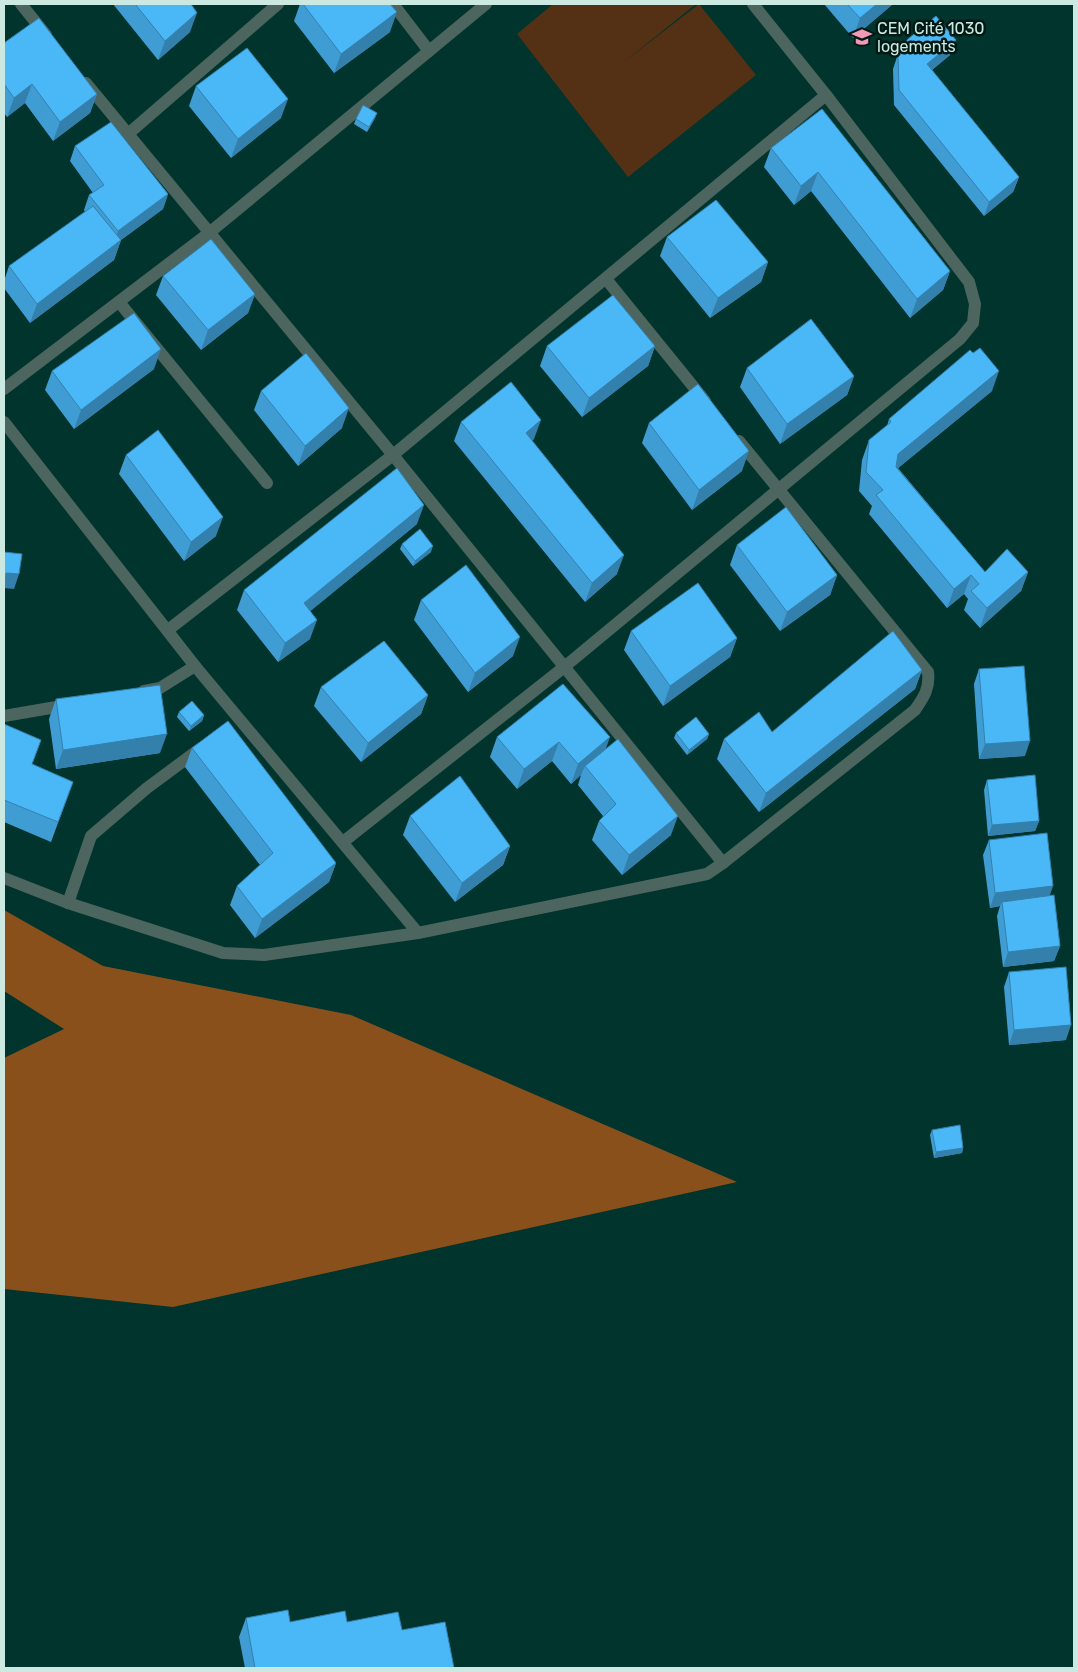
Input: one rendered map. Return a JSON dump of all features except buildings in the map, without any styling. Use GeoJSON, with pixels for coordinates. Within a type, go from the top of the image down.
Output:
{"type":"FeatureCollection","features":[{"type":"Feature","properties":{"kind":"street"},"geometry":{"type":"LineString","coordinates":[[20,4],[52,42]]}},
{"type":"Feature","properties":{"kind":"street"},"geometry":{"type":"LineString","coordinates":[[128,134],[278,4]]}},
{"type":"Feature","properties":{"kind":"street"},"geometry":{"type":"LineString","coordinates":[[393,4],[429,51]]}},
{"type":"Feature","properties":{"kind":"street"},"geometry":{"type":"LineString","coordinates":[[4,389],[209,233],[486,4]]}},
{"type":"Feature","properties":{"kind":"street"},"geometry":{"type":"LineString","coordinates":[[343,842],[564,668],[960,339],[973,323],[975,304],[969,282],[826,95],[753,4]]}},
{"type":"Feature","properties":{"kind":"street"},"geometry":{"type":"LineString","coordinates":[[77,73],[393,455],[723,863]]}},
{"type":"Feature","properties":{"kind":"street"},"geometry":{"type":"LineString","coordinates":[[168,630],[393,455],[826,95]]}},
{"type":"Feature","properties":{"kind":"street"},"geometry":{"type":"LineString","coordinates":[[606,279],[716,413]]}},
{"type":"Feature","properties":{"kind":"street"},"geometry":{"type":"LineString","coordinates":[[120,302],[267,483]]}},
{"type":"Feature","properties":{"kind":"street"},"geometry":{"type":"LineString","coordinates":[[4,422],[168,630],[235,722],[343,842],[418,932]]}},
{"type":"Feature","properties":{"kind":"street"},"geometry":{"type":"LineString","coordinates":[[4,878],[68,903],[223,953],[264,955],[418,932],[707,874],[915,710],[925,695],[929,683],[928,672],[728,428]]}},
{"type":"Feature","properties":{"kind":"street"},"geometry":{"type":"LineString","coordinates":[[130,694],[160,688],[195,666]]}},
{"type":"Feature","properties":{"kind":"street"},"geometry":{"type":"LineString","coordinates":[[4,716],[82,702]]}},
{"type":"Feature","properties":{"kind":"street"},"geometry":{"type":"LineString","coordinates":[[68,903],[90,836],[208,742]]}},
{"type":"Feature","properties":{"kind":"shaded area"},"geometry":{"type":"Polygon","coordinates":[[[553,4],[696,4],[624,62],[699,4],[756,75],[628,177],[517,34],[553,4]]]}},
{"type":"Feature","properties":{"kind":"shaded area"},"geometry":{"type":"Polygon","coordinates":[[[4,910],[103,966],[351,1015],[737,1182],[173,1307],[4,1289],[4,1058],[64,1029],[4,991],[4,910]]]}},
{"type":"Feature","properties":{"kind":"place","name":"CEM Cité 1030 logements"},"geometry":{"type":"Point","coordinates":[862,37]}}]}
